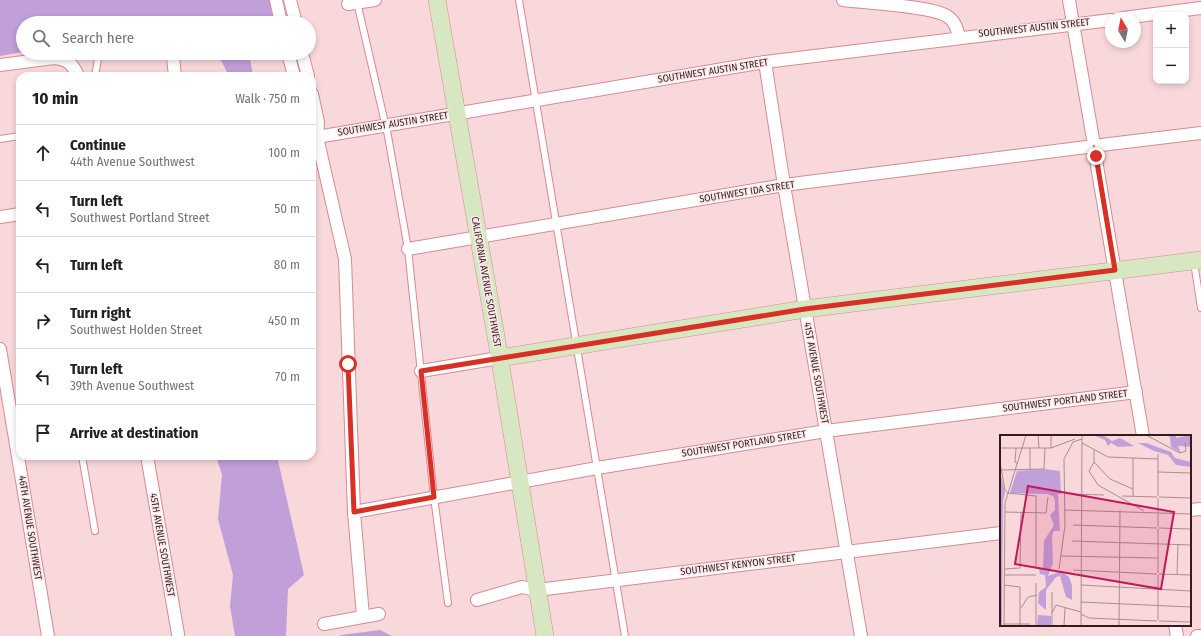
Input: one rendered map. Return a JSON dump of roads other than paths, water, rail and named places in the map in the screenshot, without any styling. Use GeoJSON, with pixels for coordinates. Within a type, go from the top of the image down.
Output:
{"type":"FeatureCollection","features":[{"type":"Feature","properties":{"kind":"street"},"geometry":{"type":"LineString","coordinates":[[276,0],[279,16]]}},
{"type":"Feature","properties":{"kind":"street"},"geometry":{"type":"LineString","coordinates":[[290,0],[294,16]]}},
{"type":"Feature","properties":{"kind":"street"},"geometry":{"type":"LineString","coordinates":[[354,2],[375,0]]}},
{"type":"Feature","properties":{"kind":"street","name":"CALIFORNIA AVENUE SOUTHWEST"},"geometry":{"type":"LineString","coordinates":[[437,0],[500,358],[545,636]]}},
{"type":"Feature","properties":{"kind":"street"},"geometry":{"type":"LineString","coordinates":[[843,0],[928,10],[946,15],[956,25],[959,37]]}},
{"type":"Feature","properties":{"kind":"street"},"geometry":{"type":"LineString","coordinates":[[1069,0],[1143,435]]}},
{"type":"Feature","properties":{"kind":"street"},"geometry":{"type":"LineString","coordinates":[[1141,16],[1201,8]]}},
{"type":"Feature","properties":{"kind":"street","name":"SOUTHWEST AUSTIN STREET"},"geometry":{"type":"LineString","coordinates":[[316,134],[384,126],[765,62],[959,37],[1105,21]]}},
{"type":"Feature","properties":{"kind":"street"},"geometry":{"type":"LineString","coordinates":[[0,65],[39,60]]}},
{"type":"Feature","properties":{"kind":"street"},"geometry":{"type":"LineString","coordinates":[[67,60],[72,64],[76,72]]}},
{"type":"Feature","properties":{"kind":"street"},"geometry":{"type":"LineString","coordinates":[[173,60],[175,72]]}},
{"type":"Feature","properties":{"kind":"street"},"geometry":{"type":"LineString","coordinates":[[290,60],[293,72]]}},
{"type":"Feature","properties":{"kind":"street"},"geometry":{"type":"LineString","coordinates":[[304,60],[307,72]]}},
{"type":"Feature","properties":{"kind":"street","name":"41ST AVENUE SOUTHWEST"},"geometry":{"type":"LineString","coordinates":[[765,62],[784,185],[861,636]]}},
{"type":"Feature","properties":{"kind":"street"},"geometry":{"type":"LineString","coordinates":[[316,113],[318,122],[316,130]]}},
{"type":"Feature","properties":{"kind":"street","name":"SOUTHWEST IDA STREET"},"geometry":{"type":"LineString","coordinates":[[408,249],[784,185],[1201,133]]}},
{"type":"Feature","properties":{"kind":"street"},"geometry":{"type":"LineString","coordinates":[[316,138],[345,259],[354,512],[363,616]]}},
{"type":"Feature","properties":{"kind":"street"},"geometry":{"type":"LineString","coordinates":[[0,217],[16,215]]}},
{"type":"Feature","properties":{"kind":"street"},"geometry":{"type":"LineString","coordinates":[[421,371],[805,309],[1197,260]]}},
{"type":"Feature","properties":{"kind":"street","name":"46TH AVENUE SOUTHWEST"},"geometry":{"type":"LineString","coordinates":[[0,349],[16,445]]}},
{"type":"Feature","properties":{"kind":"street","name":"SOUTHWEST PORTLAND STREET"},"geometry":{"type":"LineString","coordinates":[[354,512],[597,468],[826,431],[1136,392]]}},
{"type":"Feature","properties":{"kind":"street","name":"46TH AVENUE SOUTHWEST"},"geometry":{"type":"LineString","coordinates":[[19,460],[48,636]]}},
{"type":"Feature","properties":{"kind":"street","name":"45TH AVENUE SOUTHWEST"},"geometry":{"type":"LineString","coordinates":[[148,460],[178,634]]}},
{"type":"Feature","properties":{"kind":"street"},"geometry":{"type":"LineString","coordinates":[[1191,510],[1201,509]]}},
{"type":"Feature","properties":{"kind":"street","name":"SOUTHWEST KENYON STREET"},"geometry":{"type":"LineString","coordinates":[[477,600],[522,587],[537,590],[1000,533]]}},
{"type":"Feature","properties":{"kind":"street"},"geometry":{"type":"LineString","coordinates":[[324,624],[379,614]]}},
{"type":"Feature","properties":{"kind":"street"},"geometry":{"type":"LineString","coordinates":[[1175,626],[1177,636]]}},
{"type":"Feature","properties":{"kind":"lane"},"geometry":{"type":"LineString","coordinates":[[519,0],[625,636]]}},
{"type":"Feature","properties":{"kind":"lane"},"geometry":{"type":"LineString","coordinates":[[354,2],[384,126],[408,249],[434,497],[448,603]]}},
{"type":"Feature","properties":{"kind":"lane"},"geometry":{"type":"LineString","coordinates":[[96,72],[97,60]]}},
{"type":"Feature","properties":{"kind":"lane"},"geometry":{"type":"LineString","coordinates":[[0,139],[16,137]]}},
{"type":"Feature","properties":{"kind":"lane"},"geometry":{"type":"LineString","coordinates":[[1197,260],[1201,308]]}},
{"type":"Feature","properties":{"kind":"lane"},"geometry":{"type":"LineString","coordinates":[[83,460],[95,531]]}}]}
